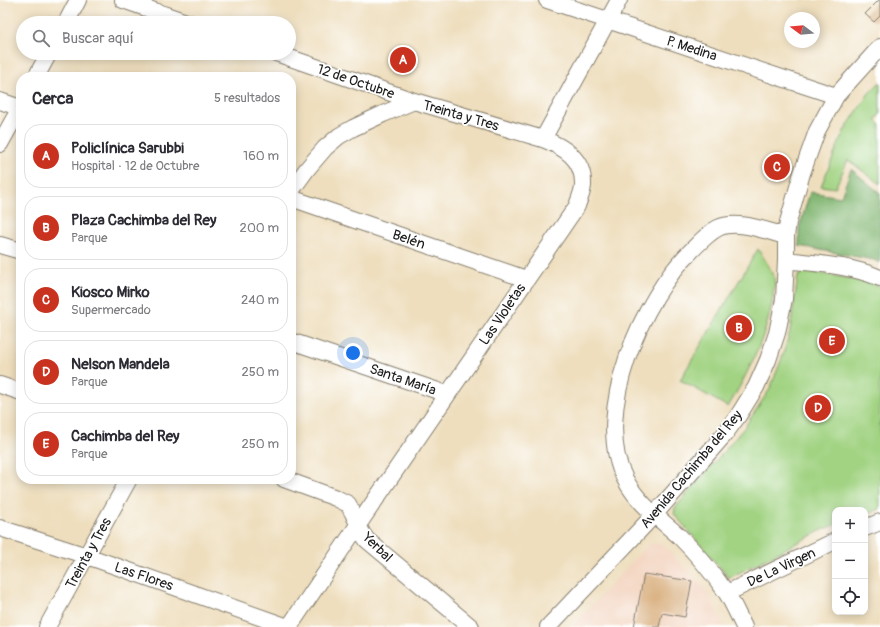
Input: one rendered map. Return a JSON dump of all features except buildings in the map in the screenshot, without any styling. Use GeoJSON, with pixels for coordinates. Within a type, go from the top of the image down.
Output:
{"type":"FeatureCollection","features":[{"type":"Feature","properties":{"kind":"street"},"geometry":{"type":"LineString","coordinates":[[70,16],[78,0]]}},
{"type":"Feature","properties":{"kind":"street"},"geometry":{"type":"LineString","coordinates":[[123,0],[169,16]]}},
{"type":"Feature","properties":{"kind":"street","name":"P. Medina"},"geometry":{"type":"LineString","coordinates":[[547,0],[836,96]]}},
{"type":"Feature","properties":{"kind":"street"},"geometry":{"type":"LineString","coordinates":[[543,139],[619,0]]}},
{"type":"Feature","properties":{"kind":"street","name":"Avenida Cachimba del Rey"},"geometry":{"type":"LineString","coordinates":[[548,627],[654,515],[724,435],[756,387],[768,360],[777,334],[784,299],[786,236],[788,222],[802,173],[817,131],[836,96],[880,47]]}},
{"type":"Feature","properties":{"kind":"street"},"geometry":{"type":"LineString","coordinates":[[39,72],[46,60]]}},
{"type":"Feature","properties":{"kind":"street","name":"12 de Octubre"},"geometry":{"type":"LineString","coordinates":[[296,60],[414,101]]}},
{"type":"Feature","properties":{"kind":"street"},"geometry":{"type":"LineString","coordinates":[[0,101],[16,106]]}},
{"type":"Feature","properties":{"kind":"street","name":"Treinta y Tres"},"geometry":{"type":"LineString","coordinates":[[296,184],[325,148],[339,136],[377,116],[414,101],[543,139]]}},
{"type":"Feature","properties":{"kind":"street"},"geometry":{"type":"LineString","coordinates":[[0,144],[16,116]]}},
{"type":"Feature","properties":{"kind":"street","name":"Las Violetas"},"geometry":{"type":"LineString","coordinates":[[288,627],[577,206],[583,186],[582,170],[578,162],[557,145],[543,139]]}},
{"type":"Feature","properties":{"kind":"street","name":"Belén"},"geometry":{"type":"LineString","coordinates":[[296,200],[526,279]]}},
{"type":"Feature","properties":{"kind":"street"},"geometry":{"type":"LineString","coordinates":[[744,627],[726,593],[704,563],[679,537],[638,500],[625,479],[618,459],[615,436],[616,407],[621,380],[634,341],[646,314],[672,272],[705,238],[718,228],[739,224],[786,236]]}},
{"type":"Feature","properties":{"kind":"street"},"geometry":{"type":"LineString","coordinates":[[0,245],[16,250]]}},
{"type":"Feature","properties":{"kind":"street"},"geometry":{"type":"LineString","coordinates":[[786,260],[836,265],[866,272],[880,278]]}},
{"type":"Feature","properties":{"kind":"street","name":"Santa María"},"geometry":{"type":"LineString","coordinates":[[296,343],[447,394]]}},
{"type":"Feature","properties":{"kind":"street"},"geometry":{"type":"LineString","coordinates":[[0,385],[16,390]]}},
{"type":"Feature","properties":{"kind":"street","name":"Yerbal"},"geometry":{"type":"LineString","coordinates":[[296,483],[348,504],[367,540],[471,627]]}},
{"type":"Feature","properties":{"kind":"street","name":"Treinta y Tres"},"geometry":{"type":"LineString","coordinates":[[47,627],[126,484]]}},
{"type":"Feature","properties":{"kind":"street"},"geometry":{"type":"LineString","coordinates":[[868,527],[880,522]]}},
{"type":"Feature","properties":{"kind":"street","name":"Las Flores"},"geometry":{"type":"LineString","coordinates":[[0,528],[87,556],[288,627]]}},
{"type":"Feature","properties":{"kind":"street","name":"De La Virgen"},"geometry":{"type":"LineString","coordinates":[[726,593],[832,542]]}},
{"type":"Feature","properties":{"kind":"shaded area"},"geometry":{"type":"Polygon","coordinates":[[[648,544],[663,544],[706,590],[725,627],[572,627],[648,544]]]}},
{"type":"Feature","properties":{"kind":"green space"},"geometry":{"type":"Polygon","coordinates":[[[880,82],[880,114],[876,120],[880,125],[880,184],[848,160],[835,188],[821,186],[844,131],[869,93],[880,82]]]}},
{"type":"Feature","properties":{"kind":"green space"},"geometry":{"type":"Polygon","coordinates":[[[851,169],[880,193],[880,263],[874,260],[799,246],[799,228],[810,192],[841,197],[851,169]]]}},
{"type":"Feature","properties":{"kind":"green space"},"geometry":{"type":"Polygon","coordinates":[[[758,249],[773,274],[775,284],[773,297],[766,326],[756,354],[728,407],[680,380],[758,249]]]}},
{"type":"Feature","properties":{"kind":"green space"},"geometry":{"type":"Polygon","coordinates":[[[806,271],[870,282],[880,287],[880,509],[868,514],[868,507],[832,507],[832,526],[729,578],[674,514],[675,508],[744,428],[770,389],[782,358],[790,331],[798,276],[806,271]]]}},
{"type":"Feature","properties":{"kind":"place","name":"Policlínica Sarubbi"},"geometry":{"type":"Point","coordinates":[403,60]}},
{"type":"Feature","properties":{"kind":"place","name":"Kiosco Mirko"},"geometry":{"type":"Point","coordinates":[777,167]}},
{"type":"Feature","properties":{"kind":"place","name":"Plaza Cachimba del Rey"},"geometry":{"type":"Point","coordinates":[739,328]}},
{"type":"Feature","properties":{"kind":"place","name":"Cachimba del Rey"},"geometry":{"type":"Point","coordinates":[832,341]}},
{"type":"Feature","properties":{"kind":"place","name":"Nelson Mandela"},"geometry":{"type":"Point","coordinates":[818,408]}}]}
